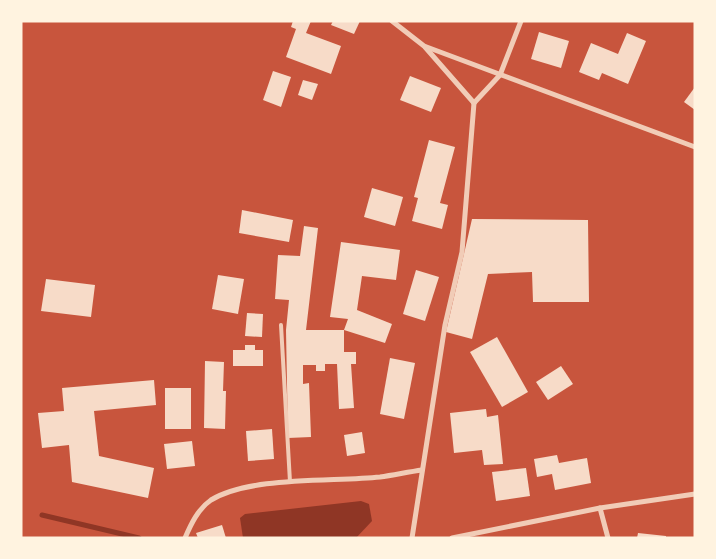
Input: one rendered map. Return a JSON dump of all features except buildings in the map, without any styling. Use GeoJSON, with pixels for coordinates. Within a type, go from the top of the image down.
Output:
{"type":"FeatureCollection","features":[{"type":"Feature","properties":{"kind":"street"},"geometry":{"type":"LineString","coordinates":[[392,21],[424,46],[474,103]]}},
{"type":"Feature","properties":{"kind":"street"},"geometry":{"type":"LineString","coordinates":[[412,538],[445,325],[462,252],[474,103],[500,75],[521,21]]}},
{"type":"Feature","properties":{"kind":"street"},"geometry":{"type":"LineString","coordinates":[[424,46],[695,147]]}},
{"type":"Feature","properties":{"kind":"street"},"geometry":{"type":"LineString","coordinates":[[185,538],[199,512],[209,502],[221,495],[244,488],[290,482],[380,477],[422,470]]}},
{"type":"Feature","properties":{"kind":"street"},"geometry":{"type":"LineString","coordinates":[[452,538],[600,508],[695,494]]}},
{"type":"Feature","properties":{"kind":"street"},"geometry":{"type":"LineString","coordinates":[[600,508],[608,538]]}},
{"type":"Feature","properties":{"kind":"lane"},"geometry":{"type":"LineString","coordinates":[[281,325],[290,482]]}},
{"type":"Feature","properties":{"kind":"shaded area"},"geometry":{"type":"Polygon","coordinates":[[[361,501],[369,504],[372,521],[356,538],[243,538],[240,518],[245,514],[361,501]]]}},
{"type":"Feature","properties":{"kind":"waterway"},"geometry":{"type":"LineString","coordinates":[[42,515],[139,538]]}}]}
